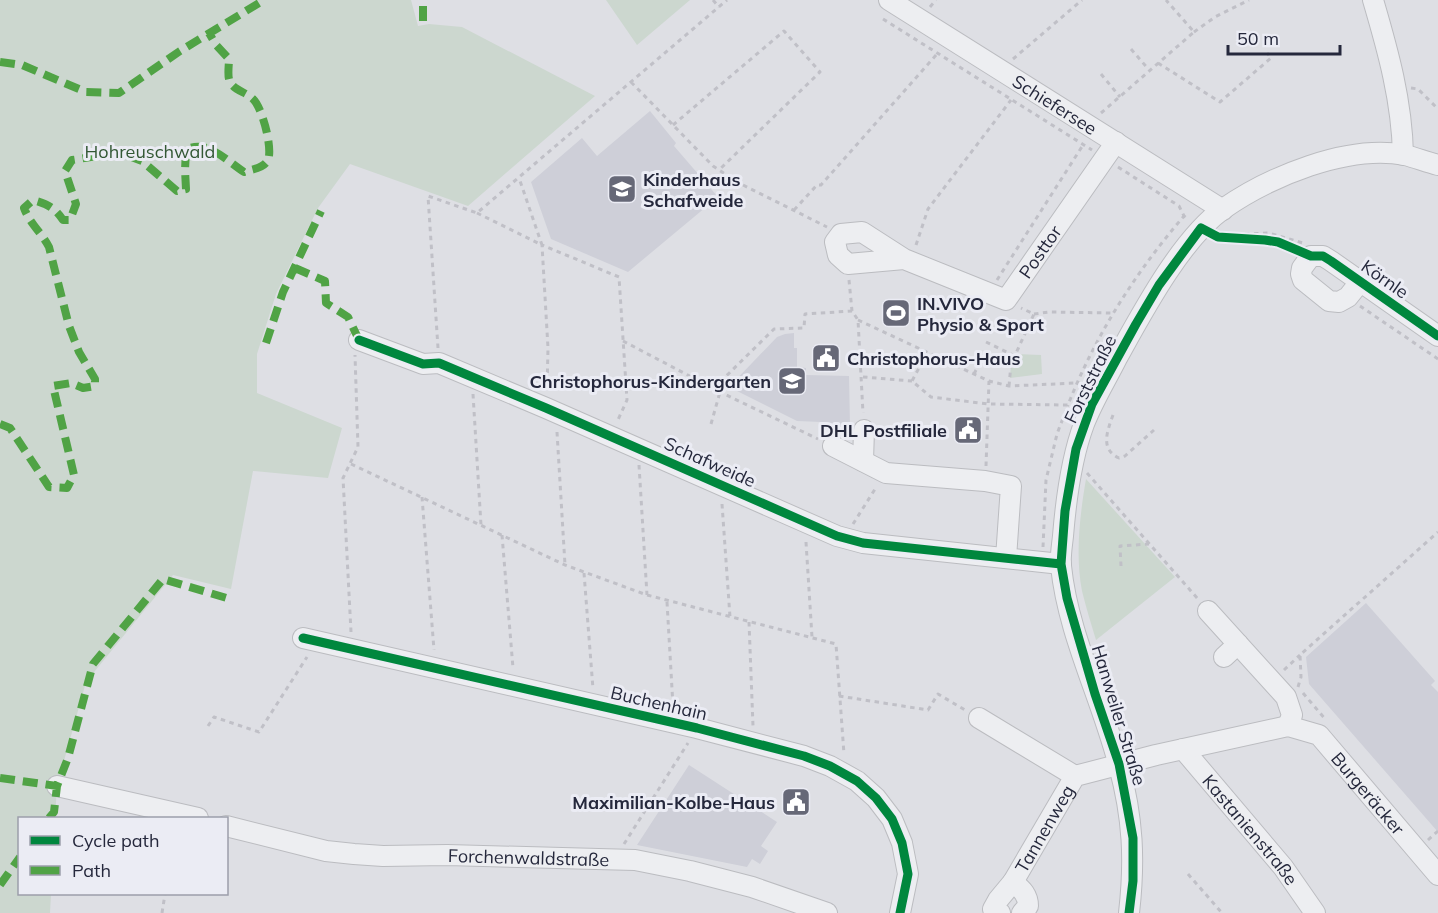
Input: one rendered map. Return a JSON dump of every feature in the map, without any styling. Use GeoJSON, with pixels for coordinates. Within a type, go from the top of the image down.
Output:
{"type":"FeatureCollection","features":[{"type":"Feature","properties":{"kind":"street"},"geometry":{"type":"LineString","coordinates":[[1373,0],[1397,89],[1403,128],[1403,155]]}},
{"type":"Feature","properties":{"kind":"street","name":"Schiefersee"},"geometry":{"type":"LineString","coordinates":[[886,9],[1001,70],[1088,125],[1110,150],[1223,210]]}},
{"type":"Feature","properties":{"kind":"street","name":"Posttor"},"geometry":{"type":"LineString","coordinates":[[997,296],[1110,150]]}},
{"type":"Feature","properties":{"kind":"street","name":"Forststraße"},"geometry":{"type":"LineString","coordinates":[[1052,563],[1083,426],[1092,404],[1160,285],[1202,228],[1223,210],[1279,179],[1313,165],[1370,154],[1403,155],[1438,165]]}},
{"type":"Feature","properties":{"kind":"street"},"geometry":{"type":"LineString","coordinates":[[907,260],[848,264],[838,255],[835,242],[841,234],[862,232],[907,260],[997,296]]}},
{"type":"Feature","properties":{"kind":"street","name":"Körnle"},"geometry":{"type":"LineString","coordinates":[[1354,290],[1339,302],[1329,302],[1304,280],[1301,274],[1302,268],[1315,256],[1331,261],[1354,290],[1438,336]]}},
{"type":"Feature","properties":{"kind":"street","name":"Schafweide"},"geometry":{"type":"LineString","coordinates":[[357,348],[423,364],[439,363],[844,538],[863,543],[1052,563]]}},
{"type":"Feature","properties":{"kind":"street"},"geometry":{"type":"LineString","coordinates":[[863,461],[864,430]]}},
{"type":"Feature","properties":{"kind":"street"},"geometry":{"type":"LineString","coordinates":[[833,446],[886,473],[985,481],[1011,486],[1006,558]]}},
{"type":"Feature","properties":{"kind":"street","name":"Hanweiler Straße"},"geometry":{"type":"LineString","coordinates":[[1052,563],[1119,764],[1133,838],[1132,881],[1128,913]]}},
{"type":"Feature","properties":{"kind":"street"},"geometry":{"type":"LineString","coordinates":[[1208,611],[1231,650],[1291,688],[1292,715],[1288,726]]}},
{"type":"Feature","properties":{"kind":"street","name":"Buchenhain"},"geometry":{"type":"LineString","coordinates":[[303,638],[697,728],[804,756],[846,774],[876,798],[892,819],[902,843],[908,874],[900,913]]}},
{"type":"Feature","properties":{"kind":"street","name":"Tannenweg"},"geometry":{"type":"LineString","coordinates":[[979,718],[1075,776]]}},
{"type":"Feature","properties":{"kind":"street","name":"Burgeräcker"},"geometry":{"type":"LineString","coordinates":[[1119,764],[1288,726],[1319,735],[1438,875]]}},
{"type":"Feature","properties":{"kind":"street","name":"Kastanienstraße"},"geometry":{"type":"LineString","coordinates":[[1184,749],[1283,867],[1314,913]]}},
{"type":"Feature","properties":{"kind":"street","name":"Tannenweg"},"geometry":{"type":"LineString","coordinates":[[1000,913],[993,909],[1013,882],[1075,776],[1119,764]]}},
{"type":"Feature","properties":{"kind":"street"},"geometry":{"type":"LineString","coordinates":[[57,786],[189,817]]}},
{"type":"Feature","properties":{"kind":"street","name":"Forchenwaldstraße"},"geometry":{"type":"LineString","coordinates":[[228,826],[326,851],[354,854],[615,858],[690,871],[752,887],[797,908],[827,913]]}},
{"type":"Feature","properties":{"kind":"street","name":"Tannenweg"},"geometry":{"type":"LineString","coordinates":[[1013,882],[1024,891],[1028,898],[1028,906],[1022,913]]}},
{"type":"Feature","properties":{"kind":"path"},"geometry":{"type":"LineString","coordinates":[[713,0],[719,7]]}},
{"type":"Feature","properties":{"kind":"path"},"geometry":{"type":"LineString","coordinates":[[477,213],[727,0]]}},
{"type":"Feature","properties":{"kind":"path"},"geometry":{"type":"LineString","coordinates":[[1001,70],[1082,0]]}},
{"type":"Feature","properties":{"kind":"path"},"geometry":{"type":"LineString","coordinates":[[1166,0],[1194,32]]}},
{"type":"Feature","properties":{"kind":"path"},"geometry":{"type":"LineString","coordinates":[[1088,125],[1194,32],[1215,17],[1249,0]]}},
{"type":"Feature","properties":{"kind":"path"},"geometry":{"type":"LineString","coordinates":[[886,9],[937,54],[1083,145],[1110,150],[1179,206],[1184,216],[1202,228],[1218,237],[1278,242],[1315,256]]}},
{"type":"Feature","properties":{"kind":"path"},"geometry":{"type":"LineString","coordinates":[[673,125],[784,31],[820,72],[719,170]]}},
{"type":"Feature","properties":{"kind":"path"},"geometry":{"type":"LineString","coordinates":[[1131,49],[1150,71]]}},
{"type":"Feature","properties":{"kind":"path"},"geometry":{"type":"LineString","coordinates":[[1158,63],[1220,102],[1271,58],[1267,53]]}},
{"type":"Feature","properties":{"kind":"path"},"geometry":{"type":"LineString","coordinates":[[794,210],[816,185],[821,185],[937,54]]}},
{"type":"Feature","properties":{"kind":"path"},"geometry":{"type":"LineString","coordinates":[[1101,74],[1120,97]]}},
{"type":"Feature","properties":{"kind":"path"},"geometry":{"type":"LineString","coordinates":[[1236,79],[1241,84]]}},
{"type":"Feature","properties":{"kind":"path"},"geometry":{"type":"LineString","coordinates":[[631,82],[719,170],[737,182],[841,234]]}},
{"type":"Feature","properties":{"kind":"path"},"geometry":{"type":"LineString","coordinates":[[1397,89],[1413,87],[1418,89],[1438,109]]}},
{"type":"Feature","properties":{"kind":"path"},"geometry":{"type":"LineString","coordinates":[[907,260],[928,209],[1011,100]]}},
{"type":"Feature","properties":{"kind":"path"},"geometry":{"type":"LineString","coordinates":[[1083,145],[997,296],[1034,314],[1049,312],[1113,313]]}},
{"type":"Feature","properties":{"kind":"path"},"geometry":{"type":"LineString","coordinates":[[519,178],[542,244],[549,374],[546,408]]}},
{"type":"Feature","properties":{"kind":"path"},"geometry":{"type":"LineString","coordinates":[[439,363],[428,196],[477,213],[619,277],[627,400],[610,436]]}},
{"type":"Feature","properties":{"kind":"path"},"geometry":{"type":"LineString","coordinates":[[1052,563],[1043,506],[1046,480],[1057,434],[1076,383],[1113,313],[1146,263],[1184,216]]}},
{"type":"Feature","properties":{"kind":"path"},"geometry":{"type":"LineString","coordinates":[[848,264],[852,311],[858,320],[864,430]]}},
{"type":"Feature","properties":{"kind":"path"},"geometry":{"type":"LineString","coordinates":[[1354,290],[1438,359]]}},
{"type":"Feature","properties":{"kind":"path"},"geometry":{"type":"LineString","coordinates":[[714,388],[774,329],[804,328],[805,314],[852,311]]}},
{"type":"Feature","properties":{"kind":"path"},"geometry":{"type":"LineString","coordinates":[[1010,386],[1011,364],[1034,314]]}},
{"type":"Feature","properties":{"kind":"path"},"geometry":{"type":"LineString","coordinates":[[858,320],[989,381],[1010,386],[1076,383]]}},
{"type":"Feature","properties":{"kind":"path"},"geometry":{"type":"LineString","coordinates":[[623,340],[804,434]]}},
{"type":"Feature","properties":{"kind":"path"},"geometry":{"type":"LineString","coordinates":[[986,342],[1015,356]]}},
{"type":"Feature","properties":{"kind":"path"},"geometry":{"type":"LineString","coordinates":[[351,621],[343,478],[358,447],[357,348]]}},
{"type":"Feature","properties":{"kind":"path"},"geometry":{"type":"LineString","coordinates":[[912,381],[927,353]]}},
{"type":"Feature","properties":{"kind":"path"},"geometry":{"type":"LineString","coordinates":[[974,374],[977,369]]}},
{"type":"Feature","properties":{"kind":"path"},"geometry":{"type":"LineString","coordinates":[[862,377],[912,381],[931,396],[988,404],[1068,405]]}},
{"type":"Feature","properties":{"kind":"path"},"geometry":{"type":"LineString","coordinates":[[625,379],[638,386]]}},
{"type":"Feature","properties":{"kind":"path"},"geometry":{"type":"LineString","coordinates":[[985,481],[989,381]]}},
{"type":"Feature","properties":{"kind":"path"},"geometry":{"type":"LineString","coordinates":[[711,424],[720,392]]}},
{"type":"Feature","properties":{"kind":"path"},"geometry":{"type":"LineString","coordinates":[[474,407],[482,525]]}},
{"type":"Feature","properties":{"kind":"path"},"geometry":{"type":"LineString","coordinates":[[1113,415],[1106,441],[1107,448],[1112,455],[1119,458],[1125,456],[1154,430]]}},
{"type":"Feature","properties":{"kind":"path"},"geometry":{"type":"LineString","coordinates":[[557,447],[565,565]]}},
{"type":"Feature","properties":{"kind":"path"},"geometry":{"type":"LineString","coordinates":[[1075,458],[1208,611]]}},
{"type":"Feature","properties":{"kind":"path"},"geometry":{"type":"LineString","coordinates":[[351,464],[565,565],[646,596],[836,644],[846,774]]}},
{"type":"Feature","properties":{"kind":"path"},"geometry":{"type":"LineString","coordinates":[[639,478],[646,596]]}},
{"type":"Feature","properties":{"kind":"path"},"geometry":{"type":"LineString","coordinates":[[844,538],[873,491]]}},
{"type":"Feature","properties":{"kind":"path"},"geometry":{"type":"LineString","coordinates":[[422,497],[436,670]]}},
{"type":"Feature","properties":{"kind":"path"},"geometry":{"type":"LineString","coordinates":[[723,513],[730,617]]}},
{"type":"Feature","properties":{"kind":"path"},"geometry":{"type":"LineString","coordinates":[[1283,671],[1438,532]]}},
{"type":"Feature","properties":{"kind":"path"},"geometry":{"type":"LineString","coordinates":[[502,534],[514,688]]}},
{"type":"Feature","properties":{"kind":"path"},"geometry":{"type":"LineString","coordinates":[[1121,566],[1120,546],[1149,544]]}},
{"type":"Feature","properties":{"kind":"path"},"geometry":{"type":"LineString","coordinates":[[807,548],[812,638]]}},
{"type":"Feature","properties":{"kind":"path"},"geometry":{"type":"LineString","coordinates":[[584,572],[594,706]]}},
{"type":"Feature","properties":{"kind":"path"},"geometry":{"type":"LineString","coordinates":[[667,601],[673,723]]}},
{"type":"Feature","properties":{"kind":"path"},"geometry":{"type":"LineString","coordinates":[[749,622],[754,743]]}},
{"type":"Feature","properties":{"kind":"path"},"geometry":{"type":"LineString","coordinates":[[1300,656],[1301,677],[1291,688],[1329,723]]}},
{"type":"Feature","properties":{"kind":"path"},"geometry":{"type":"LineString","coordinates":[[208,726],[214,717],[259,732],[304,665]]}},
{"type":"Feature","properties":{"kind":"path"},"geometry":{"type":"LineString","coordinates":[[839,696],[928,710],[938,694],[979,718]]}},
{"type":"Feature","properties":{"kind":"path"},"geometry":{"type":"LineString","coordinates":[[615,858],[697,728]]}},
{"type":"Feature","properties":{"kind":"path"},"geometry":{"type":"LineString","coordinates":[[1188,874],[1222,913]]}},
{"type":"Feature","properties":{"kind":"path"},"geometry":{"type":"LineString","coordinates":[[162,913],[165,895]]}},
{"type":"Feature","properties":{"kind":"shaded area","name":"Kinderhaus Schafweide"},"geometry":{"type":"Polygon","coordinates":[[[650,111],[676,143],[674,146],[718,197],[628,272],[551,239],[531,182],[582,138],[597,156],[650,111]]]}},
{"type":"Feature","properties":{"kind":"shaded area","name":"Christophorus-Kindergarten"},"geometry":{"type":"Polygon","coordinates":[[[794,333],[797,367],[806,368],[806,375],[849,376],[850,427],[822,426],[822,422],[797,421],[729,387],[777,337],[794,333]]]}},
{"type":"Feature","properties":{"kind":"shaded area"},"geometry":{"type":"Polygon","coordinates":[[[1366,603],[1435,681],[1431,685],[1438,692],[1438,832],[1309,684],[1306,657],[1366,603]]]}},
{"type":"Feature","properties":{"kind":"shaded area"},"geometry":{"type":"Polygon","coordinates":[[[689,765],[777,822],[761,846],[768,851],[760,864],[752,859],[747,867],[637,845],[689,765]]]}},
{"type":"Feature","properties":{"kind":"green space","name":"Hohreuschwald"},"geometry":{"type":"Polygon","coordinates":[[[0,0],[411,0],[418,26],[429,24],[462,27],[595,96],[468,206],[350,164],[318,208],[276,294],[257,354],[257,393],[342,428],[328,478],[253,471],[231,589],[173,575],[86,682],[57,786],[55,817],[18,817],[18,895],[51,895],[50,913],[0,913],[0,0]]]}},
{"type":"Feature","properties":{"kind":"green space"},"geometry":{"type":"Polygon","coordinates":[[[606,0],[690,0],[637,45],[606,0]]]}},
{"type":"Feature","properties":{"kind":"green space"},"geometry":{"type":"Polygon","coordinates":[[[1016,354],[1041,355],[1042,374],[1010,378],[1011,364],[1016,354]]]}},
{"type":"Feature","properties":{"kind":"green space"},"geometry":{"type":"Polygon","coordinates":[[[1086,479],[1175,577],[1096,640],[1082,591],[1079,563],[1080,520],[1086,479]]]}},
{"type":"Feature","properties":{"kind":"marked path"},"geometry":{"type":"LineString","coordinates":[[0,62],[22,65],[86,92],[119,93],[180,51],[264,0]]}},
{"type":"Feature","properties":{"kind":"marked path"},"geometry":{"type":"LineString","coordinates":[[423,0],[423,21]]}},
{"type":"Feature","properties":{"kind":"marked path"},"geometry":{"type":"LineString","coordinates":[[0,424],[10,428],[49,487],[67,488],[74,475],[53,386],[71,383],[83,388],[95,386],[95,379],[79,352],[69,326],[49,247],[24,208],[33,200],[50,207],[63,220],[70,220],[76,204],[65,171],[72,160],[104,155],[126,155],[142,161],[177,191],[186,189],[186,150],[194,147],[216,152],[244,172],[260,167],[268,160],[268,138],[260,110],[253,99],[230,82],[229,59],[209,33]]}},
{"type":"Feature","properties":{"kind":"marked path"},"geometry":{"type":"LineString","coordinates":[[266,343],[283,292],[321,211]]}},
{"type":"Feature","properties":{"kind":"marked path"},"geometry":{"type":"LineString","coordinates":[[295,268],[325,281],[326,303],[348,317],[359,340]]}},
{"type":"Feature","properties":{"kind":"marked path"},"geometry":{"type":"LineString","coordinates":[[50,817],[54,812],[57,786],[68,758],[93,664],[163,579],[230,599]]}},
{"type":"Feature","properties":{"kind":"marked path"},"geometry":{"type":"LineString","coordinates":[[0,778],[57,786]]}},
{"type":"Feature","properties":{"kind":"marked path"},"geometry":{"type":"LineString","coordinates":[[0,885],[18,860]]}},
{"type":"Feature","properties":{"kind":"cycle path"},"geometry":{"type":"LineString","coordinates":[[1129,913],[1133,881],[1133,838],[1119,764],[1095,694],[1067,598],[1061,564],[1065,511],[1076,449],[1092,404],[1159,285],[1201,228],[1218,237],[1278,242],[1311,256],[1323,256],[1438,336]]}},
{"type":"Feature","properties":{"kind":"cycle path"},"geometry":{"type":"LineString","coordinates":[[359,340],[423,364],[439,363],[837,536],[863,543],[1061,564]]}},
{"type":"Feature","properties":{"kind":"cycle path"},"geometry":{"type":"LineString","coordinates":[[303,638],[697,728],[804,756],[830,766],[857,781],[876,798],[892,819],[902,843],[908,874],[900,913]]}},
{"type":"Feature","properties":{"kind":"place","name":"Kinderhaus Schafweide"},"geometry":{"type":"Point","coordinates":[622,189]}},
{"type":"Feature","properties":{"kind":"place","name":"IN.VIVO Physio & Sport"},"geometry":{"type":"Point","coordinates":[896,313]}},
{"type":"Feature","properties":{"kind":"place","name":"Christophorus-Haus"},"geometry":{"type":"Point","coordinates":[826,358]}},
{"type":"Feature","properties":{"kind":"place","name":"Christophorus-Kindergarten"},"geometry":{"type":"Point","coordinates":[792,381]}},
{"type":"Feature","properties":{"kind":"place","name":"DHL Postfiliale"},"geometry":{"type":"Point","coordinates":[968,430]}},
{"type":"Feature","properties":{"kind":"place","name":"Maximilian-Kolbe-Haus"},"geometry":{"type":"Point","coordinates":[796,802]}}]}
